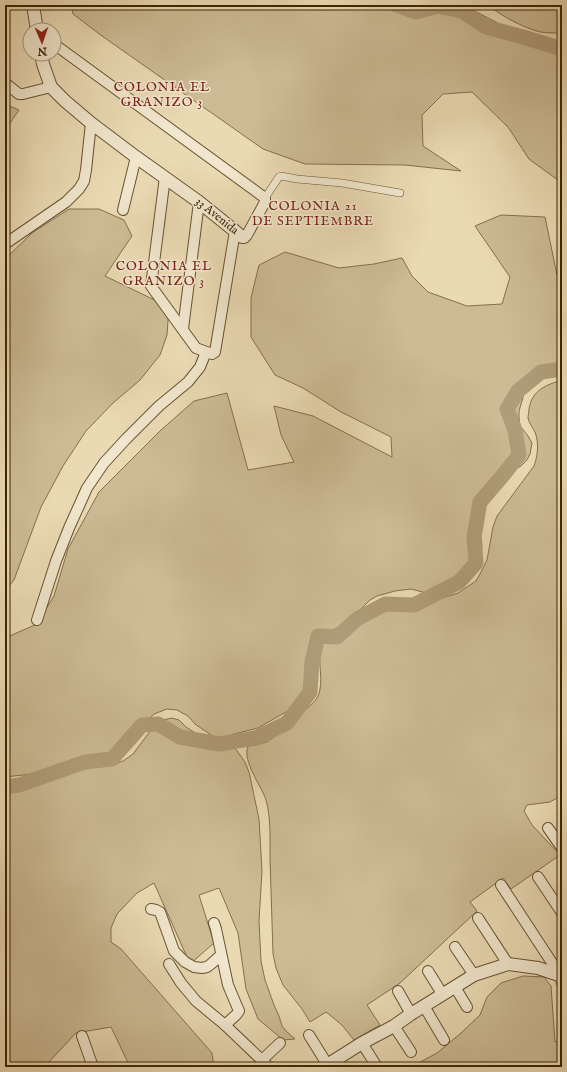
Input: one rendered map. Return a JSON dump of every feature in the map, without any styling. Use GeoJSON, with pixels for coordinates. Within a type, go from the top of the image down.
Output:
{"type":"FeatureCollection","features":[{"type":"Feature","properties":{"kind":"street"},"geometry":{"type":"LineString","coordinates":[[33,5],[36,22]]}},
{"type":"Feature","properties":{"kind":"street"},"geometry":{"type":"LineString","coordinates":[[62,50],[265,198],[281,176],[342,183],[400,193]]}},
{"type":"Feature","properties":{"kind":"street","name":"33 Avenida"},"geometry":{"type":"LineString","coordinates":[[43,62],[51,87],[91,124],[199,202],[240,234],[247,235],[265,202],[265,198]]}},
{"type":"Feature","properties":{"kind":"street"},"geometry":{"type":"LineString","coordinates":[[5,83],[19,94],[51,87]]}},
{"type":"Feature","properties":{"kind":"street"},"geometry":{"type":"LineString","coordinates":[[5,244],[66,202],[79,189],[84,181],[91,124]]}},
{"type":"Feature","properties":{"kind":"street"},"geometry":{"type":"LineString","coordinates":[[123,210],[136,157]]}},
{"type":"Feature","properties":{"kind":"street"},"geometry":{"type":"LineString","coordinates":[[165,177],[151,286],[196,348],[212,354],[214,352],[240,234]]}},
{"type":"Feature","properties":{"kind":"street"},"geometry":{"type":"LineString","coordinates":[[183,329],[199,202]]}},
{"type":"Feature","properties":{"kind":"street"},"geometry":{"type":"LineString","coordinates":[[37,620],[56,561],[87,488],[104,463],[126,439],[159,406],[188,382],[200,367],[206,352]]}},
{"type":"Feature","properties":{"kind":"street"},"geometry":{"type":"LineString","coordinates":[[548,828],[562,848]]}},
{"type":"Feature","properties":{"kind":"street"},"geometry":{"type":"LineString","coordinates":[[538,877],[562,913]]}},
{"type":"Feature","properties":{"kind":"street"},"geometry":{"type":"LineString","coordinates":[[502,885],[562,978]]}},
{"type":"Feature","properties":{"kind":"street"},"geometry":{"type":"LineString","coordinates":[[151,909],[160,912],[174,951],[185,962],[194,967],[202,968],[211,964],[221,955]]}},
{"type":"Feature","properties":{"kind":"street"},"geometry":{"type":"LineString","coordinates":[[478,918],[508,964]]}},
{"type":"Feature","properties":{"kind":"street"},"geometry":{"type":"LineString","coordinates":[[214,923],[228,985],[239,1011],[224,1025]]}},
{"type":"Feature","properties":{"kind":"street"},"geometry":{"type":"LineString","coordinates":[[455,947],[474,975]]}},
{"type":"Feature","properties":{"kind":"street"},"geometry":{"type":"LineString","coordinates":[[169,964],[180,983],[196,1001],[265,1064],[280,1043]]}},
{"type":"Feature","properties":{"kind":"street"},"geometry":{"type":"LineString","coordinates":[[308,1035],[326,1066],[362,1043],[394,1026],[474,975],[508,964],[538,968],[562,978]]}},
{"type":"Feature","properties":{"kind":"street"},"geometry":{"type":"LineString","coordinates":[[428,971],[443,995]]}},
{"type":"Feature","properties":{"kind":"street"},"geometry":{"type":"LineString","coordinates":[[455,987],[467,1007]]}},
{"type":"Feature","properties":{"kind":"street"},"geometry":{"type":"LineString","coordinates":[[398,991],[411,1014]]}},
{"type":"Feature","properties":{"kind":"street"},"geometry":{"type":"LineString","coordinates":[[424,1006],[444,1040]]}},
{"type":"Feature","properties":{"kind":"street"},"geometry":{"type":"LineString","coordinates":[[394,1026],[411,1052]]}},
{"type":"Feature","properties":{"kind":"street"},"geometry":{"type":"LineString","coordinates":[[82,1036],[93,1067]]}},
{"type":"Feature","properties":{"kind":"street"},"geometry":{"type":"LineString","coordinates":[[362,1043],[376,1067]]}},
{"type":"Feature","properties":{"kind":"shaded area"},"geometry":{"type":"Polygon","coordinates":[[[71,5],[463,5],[519,34],[543,42],[562,44],[562,183],[529,159],[508,127],[472,92],[443,94],[422,115],[423,146],[461,171],[405,165],[305,164],[263,149],[102,36],[73,14],[71,5]]]}},
{"type":"Feature","properties":{"kind":"shaded area"},"geometry":{"type":"Polygon","coordinates":[[[488,5],[562,5],[562,33],[540,32],[526,27],[506,17],[488,5]]]}},
{"type":"Feature","properties":{"kind":"shaded area"},"geometry":{"type":"Polygon","coordinates":[[[5,104],[19,110],[5,129],[5,104]]]}},
{"type":"Feature","properties":{"kind":"shaded area"},"geometry":{"type":"Polygon","coordinates":[[[69,209],[99,209],[124,220],[132,236],[105,276],[169,307],[167,335],[160,355],[140,380],[113,403],[86,431],[63,466],[41,507],[14,580],[5,591],[5,259],[32,233],[69,209]]]}},
{"type":"Feature","properties":{"kind":"shaded area"},"geometry":{"type":"Polygon","coordinates":[[[501,215],[545,217],[557,275],[562,275],[562,363],[557,363],[536,373],[528,383],[519,411],[519,418],[520,426],[532,443],[530,454],[521,466],[495,481],[485,489],[480,505],[479,518],[482,545],[481,553],[473,571],[454,586],[440,593],[430,594],[411,589],[395,591],[377,596],[370,600],[354,616],[341,626],[331,631],[321,633],[317,636],[315,643],[310,687],[298,705],[258,728],[228,737],[214,737],[195,724],[188,716],[177,710],[167,709],[154,714],[143,725],[130,746],[109,756],[32,774],[5,777],[5,638],[37,624],[54,596],[68,549],[99,492],[161,430],[194,401],[227,393],[248,470],[294,462],[281,435],[274,406],[313,416],[392,457],[391,437],[341,412],[303,388],[275,375],[251,337],[251,298],[259,265],[285,252],[339,268],[374,264],[402,258],[412,276],[428,292],[467,306],[502,304],[510,277],[475,226],[501,215]]]}},
{"type":"Feature","properties":{"kind":"shaded area"},"geometry":{"type":"Polygon","coordinates":[[[562,380],[562,795],[550,802],[527,805],[524,811],[532,825],[560,855],[511,889],[503,878],[470,902],[477,911],[400,983],[367,1005],[380,1025],[354,1040],[342,1025],[326,1012],[310,1022],[302,1009],[283,985],[276,968],[273,954],[269,814],[264,794],[250,766],[247,752],[248,746],[269,741],[289,721],[308,708],[319,695],[321,683],[320,654],[323,643],[340,639],[350,634],[384,601],[400,599],[433,601],[458,593],[476,581],[487,560],[493,527],[497,516],[534,466],[538,449],[537,440],[528,418],[533,397],[545,386],[562,380]]]}},
{"type":"Feature","properties":{"kind":"shaded area"},"geometry":{"type":"Polygon","coordinates":[[[172,718],[179,720],[186,727],[200,736],[235,748],[245,762],[249,772],[259,819],[262,871],[259,921],[261,961],[265,980],[282,1026],[295,1039],[283,1040],[258,1019],[246,989],[238,933],[219,888],[199,895],[214,943],[190,964],[154,883],[137,893],[117,914],[111,928],[111,942],[121,949],[212,1053],[214,1067],[130,1067],[111,1027],[76,1033],[48,1063],[50,1067],[5,1067],[5,787],[51,778],[93,767],[115,764],[123,761],[133,754],[154,726],[163,720],[172,718]]]}},
{"type":"Feature","properties":{"kind":"shaded area"},"geometry":{"type":"Polygon","coordinates":[[[523,976],[544,977],[551,986],[555,1042],[562,1041],[562,1067],[411,1067],[437,1053],[461,1033],[480,1015],[487,997],[501,983],[523,976]]]}},
{"type":"Feature","properties":{"kind":"waterway"},"geometry":{"type":"LineString","coordinates":[[396,5],[416,12],[438,6],[462,11],[486,27],[562,49]]}},
{"type":"Feature","properties":{"kind":"waterway"},"geometry":{"type":"LineString","coordinates":[[5,787],[19,785],[85,762],[112,759],[142,725],[158,724],[180,737],[219,744],[256,738],[287,723],[310,692],[312,662],[318,636],[337,637],[357,619],[385,604],[414,605],[459,582],[476,563],[474,537],[480,502],[519,455],[515,430],[507,409],[518,391],[541,372],[562,369]]}},
{"type":"Feature","properties":{"kind":"district","name":"COLONIA EL GRANIZO 3"},"geometry":{"type":"Point","coordinates":[162,94]}},
{"type":"Feature","properties":{"kind":"district","name":"COLONIA 21 DE SEPTIEMBRE"},"geometry":{"type":"Point","coordinates":[313,214]}},
{"type":"Feature","properties":{"kind":"district","name":"COLONIA EL GRANIZO 3"},"geometry":{"type":"Point","coordinates":[164,274]}}]}
